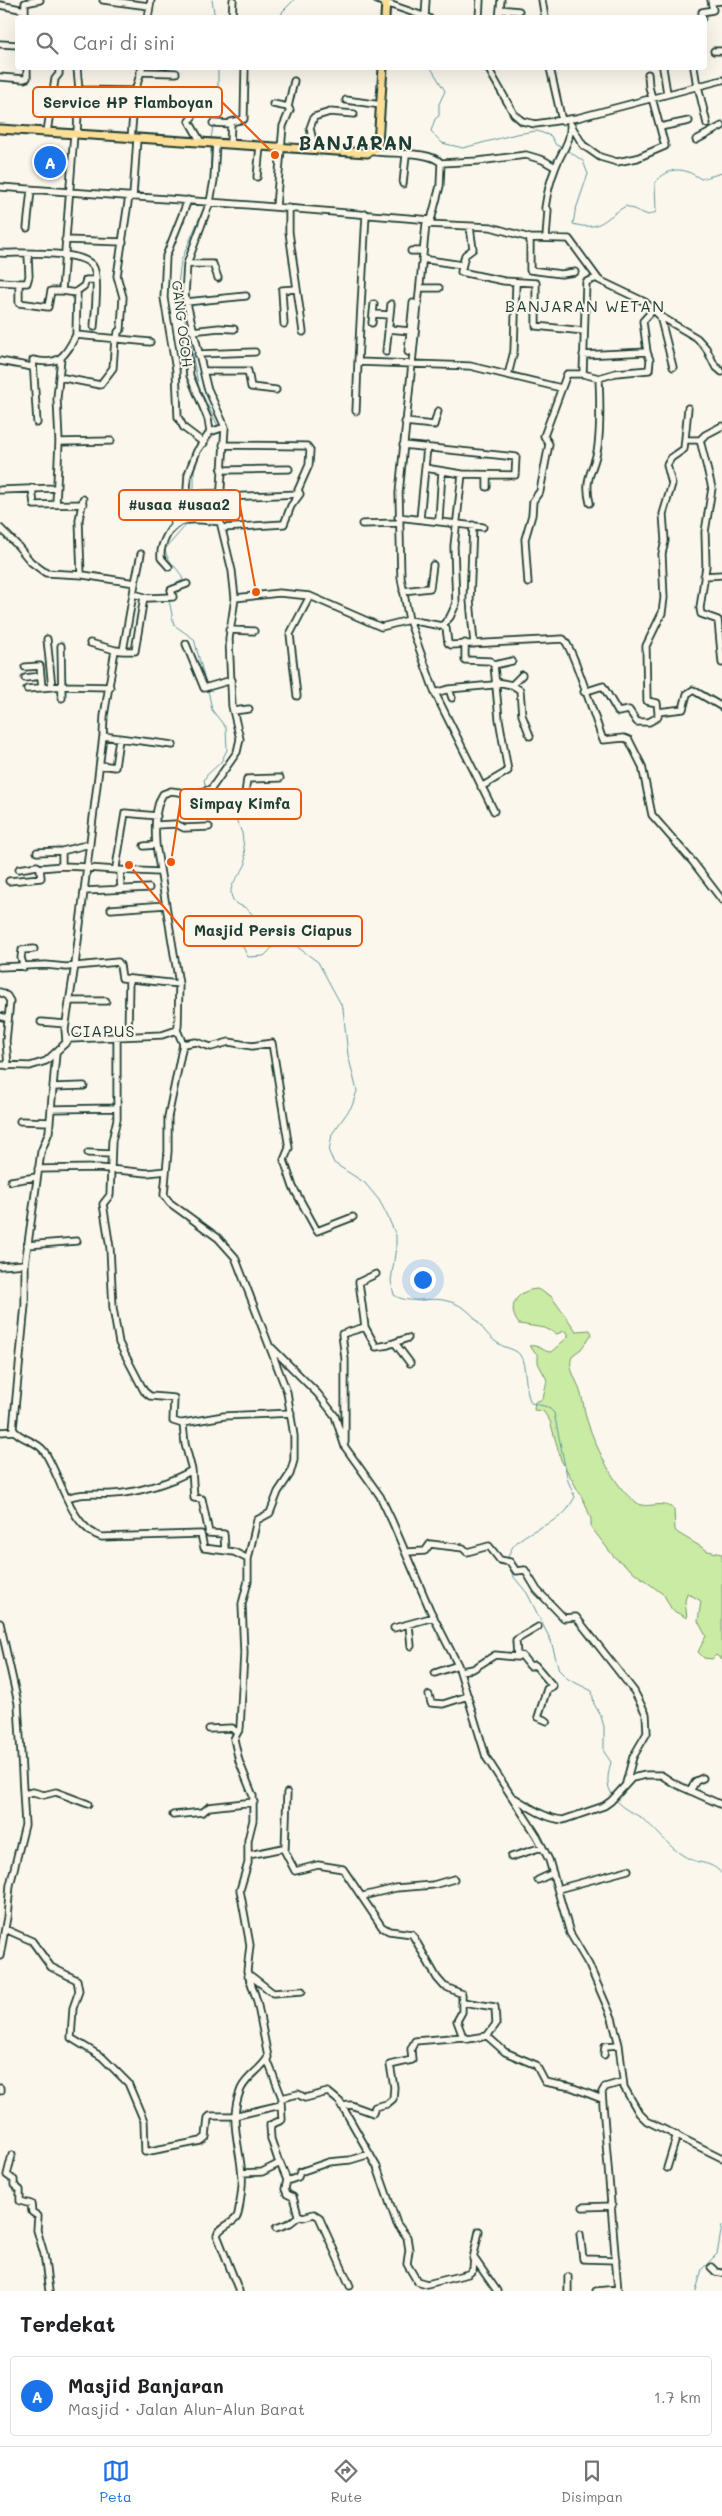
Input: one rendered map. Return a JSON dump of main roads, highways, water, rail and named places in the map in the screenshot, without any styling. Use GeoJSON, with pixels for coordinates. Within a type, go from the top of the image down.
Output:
{"type":"FeatureCollection","features":[{"type":"Feature","properties":{"kind":"main road"},"geometry":{"type":"LineString","coordinates":[[385,15],[386,1]]}},
{"type":"Feature","properties":{"kind":"main road"},"geometry":{"type":"LineString","coordinates":[[0,129],[281,148],[370,151],[376,148],[378,143],[383,70]]}},
{"type":"Feature","properties":{"kind":"waterway"},"geometry":{"type":"LineString","coordinates":[[212,0],[214,15]]}},
{"type":"Feature","properties":{"kind":"waterway"},"geometry":{"type":"LineString","coordinates":[[282,15],[282,12],[294,0]]}},
{"type":"Feature","properties":{"kind":"waterway"},"geometry":{"type":"LineString","coordinates":[[215,120],[218,107],[218,70]]}},
{"type":"Feature","properties":{"kind":"waterway"},"geometry":{"type":"LineString","coordinates":[[432,70],[445,91],[439,104],[439,116],[435,119],[431,131],[442,143],[463,148],[516,134],[537,131],[551,136],[556,145],[561,147]]}},
{"type":"Feature","properties":{"kind":"waterway"},"geometry":{"type":"LineString","coordinates":[[211,139],[213,126]]}},
{"type":"Feature","properties":{"kind":"waterway"},"geometry":{"type":"LineString","coordinates":[[210,187],[211,146]]}},
{"type":"Feature","properties":{"kind":"waterway"},"geometry":{"type":"LineString","coordinates":[[567,150],[583,161],[588,174],[575,212],[573,224],[582,226],[596,225],[626,206],[648,215],[656,212],[655,182],[666,173],[683,170],[701,179],[722,173]]}},
{"type":"Feature","properties":{"kind":"waterway"},"geometry":{"type":"LineString","coordinates":[[205,205],[181,261],[178,285],[199,388],[218,426]]}},
{"type":"Feature","properties":{"kind":"waterway"},"geometry":{"type":"LineString","coordinates":[[198,456],[205,444]]}},
{"type":"Feature","properties":{"kind":"waterway"},"geometry":{"type":"LineString","coordinates":[[190,517],[194,495],[194,466]]}},
{"type":"Feature","properties":{"kind":"waterway"},"geometry":{"type":"LineString","coordinates":[[168,594],[169,587],[183,580],[168,558],[165,549],[188,523]]}},
{"type":"Feature","properties":{"kind":"waterway"},"geometry":{"type":"LineString","coordinates":[[169,600],[174,625],[194,639],[206,684]]}},
{"type":"Feature","properties":{"kind":"waterway"},"geometry":{"type":"LineString","coordinates":[[206,788],[204,780],[221,762],[227,750],[226,728],[212,710],[208,690]]}},
{"type":"Feature","properties":{"kind":"waterway"},"geometry":{"type":"LineString","coordinates":[[208,792],[235,817],[242,833],[246,863],[234,882],[231,892],[235,903],[246,908],[258,920],[256,928],[242,945],[248,957],[264,956],[276,944],[296,946],[318,962],[343,1008],[348,1055],[357,1091],[352,1106],[332,1134],[329,1152],[334,1163],[365,1183],[379,1200],[386,1213],[396,1235],[391,1281],[394,1295],[406,1300],[443,1300],[455,1303],[470,1313],[491,1338],[520,1355],[524,1365],[527,1391],[531,1403],[548,1407],[554,1413],[568,1481],[575,1497],[567,1510],[560,1516],[516,1542],[508,1559]]}},
{"type":"Feature","properties":{"kind":"waterway"},"geometry":{"type":"LineString","coordinates":[[509,1566],[513,1576],[527,1593],[551,1641],[559,1670],[568,1679],[592,1691],[594,1704],[601,1716],[604,1727],[604,1752],[611,1762],[608,1784],[613,1796]]}},
{"type":"Feature","properties":{"kind":"waterway"},"geometry":{"type":"LineString","coordinates":[[615,1799],[623,1808],[646,1821],[678,1852],[689,1859],[709,1865],[722,1874]]}},
{"type":"Feature","properties":{"kind":"waterway"},"geometry":{"type":"LineString","coordinates":[[696,2291],[702,2269],[717,2254],[722,2226]]}},
{"type":"Feature","properties":{"kind":"place","name":"Service HP Flamboyan"},"geometry":{"type":"Point","coordinates":[275,155]}},
{"type":"Feature","properties":{"kind":"place","name":"Masjid Banjaran"},"geometry":{"type":"Point","coordinates":[50,162]}},
{"type":"Feature","properties":{"kind":"place","name":"#usaa #usaa2"},"geometry":{"type":"Point","coordinates":[256,592]}},
{"type":"Feature","properties":{"kind":"place","name":"Simpay Kimfa"},"geometry":{"type":"Point","coordinates":[171,862]}},
{"type":"Feature","properties":{"kind":"place","name":"Masjid Persis Ciapus"},"geometry":{"type":"Point","coordinates":[129,865]}},
{"type":"Feature","properties":{"kind":"district","name":"BANJARAN"},"geometry":{"type":"Point","coordinates":[356,143]}},
{"type":"Feature","properties":{"kind":"district","name":"BANJARAN WETAN"},"geometry":{"type":"Point","coordinates":[585,306]}},
{"type":"Feature","properties":{"kind":"district","name":"CIAPUS"},"geometry":{"type":"Point","coordinates":[103,1031]}}]}
